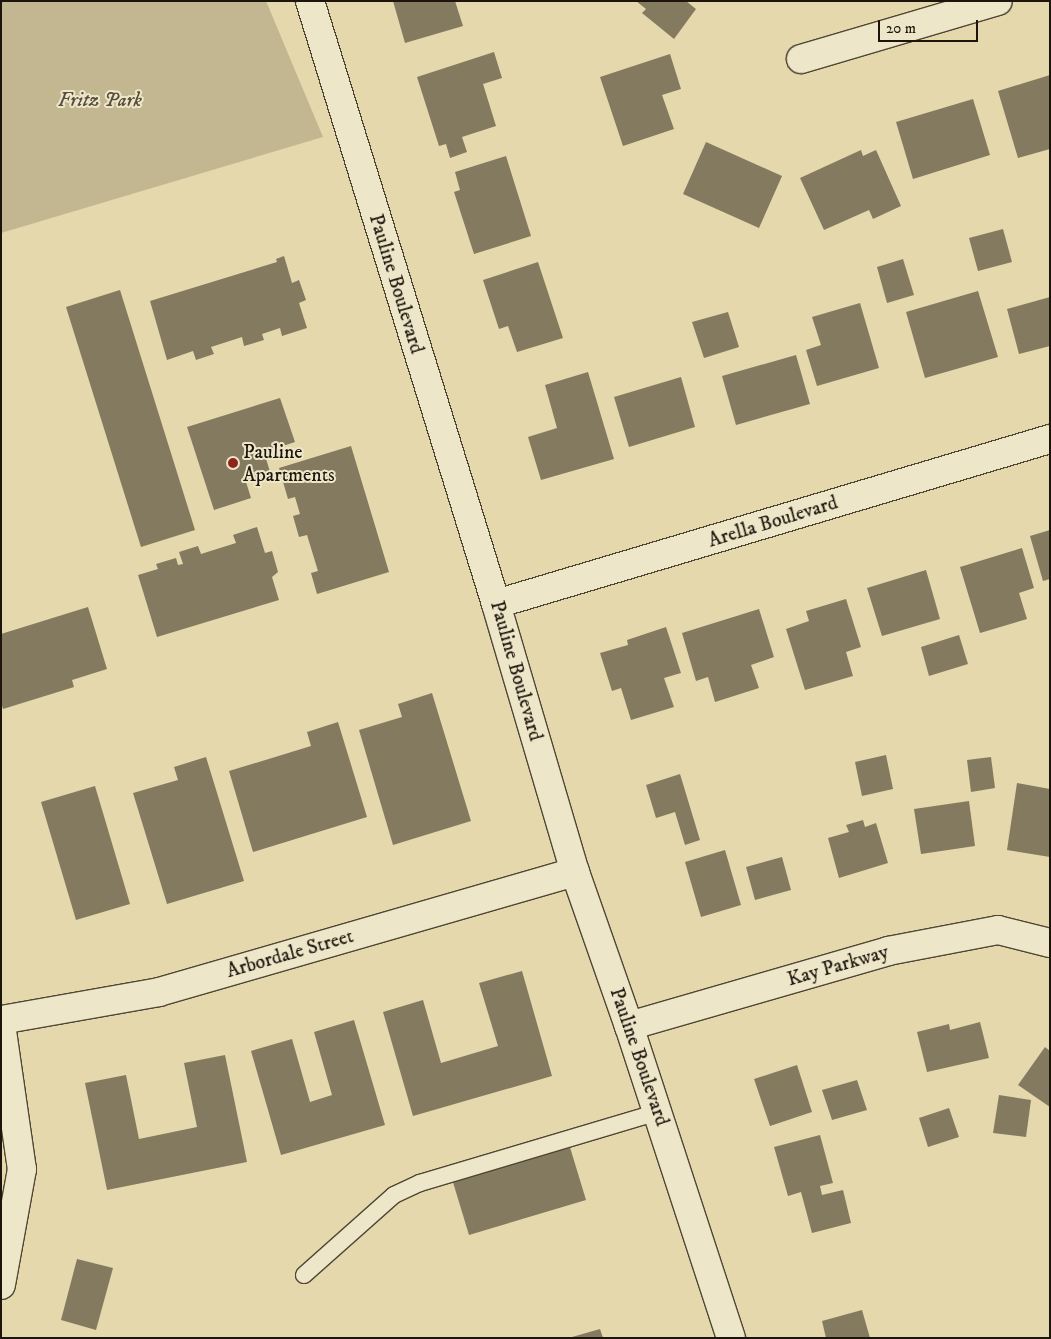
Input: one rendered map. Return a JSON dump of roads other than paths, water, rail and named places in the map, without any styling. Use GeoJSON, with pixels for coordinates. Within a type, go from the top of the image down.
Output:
{"type":"FeatureCollection","features":[{"type":"Feature","properties":{"kind":"street","name":"Pauline Boulevard"},"geometry":{"type":"LineString","coordinates":[[310,1],[496,604],[575,872],[630,1026],[731,1338]]}},
{"type":"Feature","properties":{"kind":"street"},"geometry":{"type":"LineString","coordinates":[[801,59],[998,1]]}},
{"type":"Feature","properties":{"kind":"street","name":"Arella Boulevard"},"geometry":{"type":"LineString","coordinates":[[496,604],[1050,439]]}},
{"type":"Feature","properties":{"kind":"street","name":"Arbordale Street"},"geometry":{"type":"LineString","coordinates":[[1,1020],[159,992],[575,872]]}},
{"type":"Feature","properties":{"kind":"street","name":"Kay Parkway"},"geometry":{"type":"LineString","coordinates":[[630,1026],[888,951],[998,930],[1050,943]]}},
{"type":"Feature","properties":{"kind":"street"},"geometry":{"type":"LineString","coordinates":[[1,1024],[22,1169],[1,1285]]}},
{"type":"Feature","properties":{"kind":"lane"},"geometry":{"type":"LineString","coordinates":[[304,1275],[394,1195],[411,1187],[658,1112]]}},
{"type":"Feature","properties":{"kind":"place","name":"Pauline Apartments"},"geometry":{"type":"Point","coordinates":[233,463]}},
{"type":"Feature","properties":{"kind":"park label","name":"Fritz Park"},"geometry":{"type":"Point","coordinates":[100,100]}}]}
